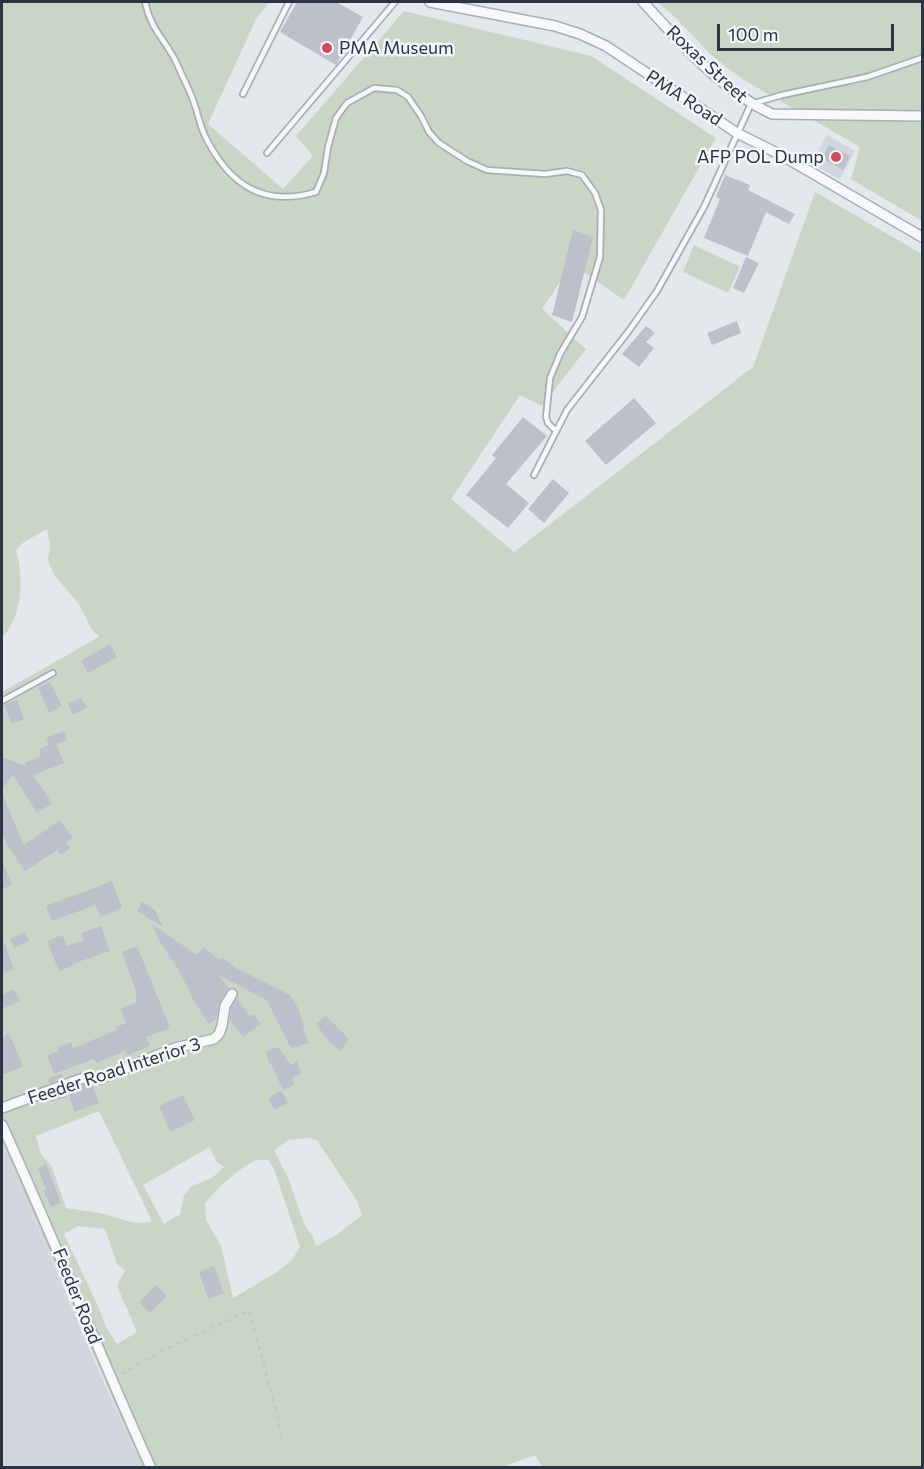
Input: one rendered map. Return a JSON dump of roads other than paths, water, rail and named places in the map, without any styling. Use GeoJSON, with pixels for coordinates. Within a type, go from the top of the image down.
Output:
{"type":"FeatureCollection","features":[{"type":"Feature","properties":{"kind":"street","name":"PMA Road"},"geometry":{"type":"LineString","coordinates":[[430,2],[555,26],[606,46],[737,133],[783,156],[922,237]]}},
{"type":"Feature","properties":{"kind":"street","name":"Roxas Street"},"geometry":{"type":"LineString","coordinates":[[643,2],[693,55],[734,92],[772,114],[922,116]]}},
{"type":"Feature","properties":{"kind":"street","name":"Feeder Road Interior 3"},"geometry":{"type":"LineString","coordinates":[[2,1108],[86,1077],[99,1079],[175,1048],[214,1039],[222,1026],[225,1006],[232,994]]}},
{"type":"Feature","properties":{"kind":"street","name":"Feeder Road"},"geometry":{"type":"LineString","coordinates":[[2,1125],[46,1221],[111,1380],[151,1467]]}},
{"type":"Feature","properties":{"kind":"lane"},"geometry":{"type":"LineString","coordinates":[[145,2],[154,30],[170,49],[193,98],[206,139],[222,163],[243,186],[265,196],[296,198],[316,192],[324,173],[327,147],[336,118],[347,104],[374,88],[397,90],[408,97],[429,132],[439,143],[467,161],[487,170],[545,174],[567,171],[582,175],[595,193],[602,210],[600,257],[582,316],[560,354],[550,378],[546,417],[548,423],[556,431]]}},
{"type":"Feature","properties":{"kind":"lane"},"geometry":{"type":"LineString","coordinates":[[243,94],[289,2]]}},
{"type":"Feature","properties":{"kind":"lane"},"geometry":{"type":"LineString","coordinates":[[267,153],[395,2]]}},
{"type":"Feature","properties":{"kind":"lane"},"geometry":{"type":"LineString","coordinates":[[534,475],[567,410],[657,291],[704,207],[752,104],[782,95],[867,77],[922,58]]}},
{"type":"Feature","properties":{"kind":"lane"},"geometry":{"type":"LineString","coordinates":[[2,701],[53,673]]}},
{"type":"Feature","properties":{"kind":"place","name":"PMA Museum"},"geometry":{"type":"Point","coordinates":[327,48]}},
{"type":"Feature","properties":{"kind":"place","name":"AFP POL Dump"},"geometry":{"type":"Point","coordinates":[836,157]}}]}
